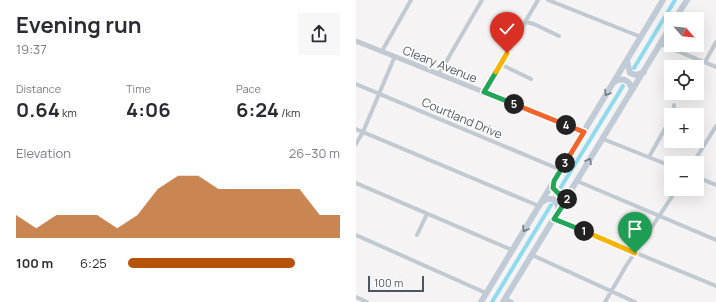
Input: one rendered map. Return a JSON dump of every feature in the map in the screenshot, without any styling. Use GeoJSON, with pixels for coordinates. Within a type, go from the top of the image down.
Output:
{"type":"FeatureCollection","features":[{"type":"Feature","properties":{"kind":"main road"},"geometry":{"type":"LineString","coordinates":[[481,302],[663,0]]}},
{"type":"Feature","properties":{"kind":"main road"},"geometry":{"type":"LineString","coordinates":[[679,12],[687,0]]}},
{"type":"Feature","properties":{"kind":"main road"},"geometry":{"type":"LineString","coordinates":[[504,300],[664,37]]}},
{"type":"Feature","properties":{"kind":"main road"},"geometry":{"type":"LineString","coordinates":[[627,60],[630,73],[636,75],[644,71]]}},
{"type":"Feature","properties":{"kind":"main road"},"geometry":{"type":"LineString","coordinates":[[614,82],[622,79],[627,80],[631,85],[632,90]]}},
{"type":"Feature","properties":{"kind":"main road"},"geometry":{"type":"LineString","coordinates":[[554,181],[553,188],[559,194],[570,192]]}},
{"type":"Feature","properties":{"kind":"main road"},"geometry":{"type":"LineString","coordinates":[[540,204],[547,199],[553,199],[558,206],[556,216]]}},
{"type":"Feature","properties":{"kind":"street"},"geometry":{"type":"LineString","coordinates":[[382,51],[411,0]]}},
{"type":"Feature","properties":{"kind":"street"},"geometry":{"type":"LineString","coordinates":[[439,74],[482,0]]}},
{"type":"Feature","properties":{"kind":"street"},"geometry":{"type":"LineString","coordinates":[[484,92],[538,0]]}},
{"type":"Feature","properties":{"kind":"street"},"geometry":{"type":"LineString","coordinates":[[548,0],[641,37]]}},
{"type":"Feature","properties":{"kind":"street"},"geometry":{"type":"LineString","coordinates":[[525,22],[534,24],[559,36]]}},
{"type":"Feature","properties":{"kind":"street","name":"Cleary Avenue"},"geometry":{"type":"LineString","coordinates":[[356,41],[584,132]]}},
{"type":"Feature","properties":{"kind":"street"},"geometry":{"type":"LineString","coordinates":[[705,62],[716,42]]}},
{"type":"Feature","properties":{"kind":"street"},"geometry":{"type":"LineString","coordinates":[[660,44],[716,67]]}},
{"type":"Feature","properties":{"kind":"street"},"geometry":{"type":"LineString","coordinates":[[356,144],[380,94],[395,56]]}},
{"type":"Feature","properties":{"kind":"street"},"geometry":{"type":"LineString","coordinates":[[500,64],[531,79]]}},
{"type":"Feature","properties":{"kind":"street","name":"Courtland Drive"},"geometry":{"type":"LineString","coordinates":[[356,84],[561,170]]}},
{"type":"Feature","properties":{"kind":"street"},"geometry":{"type":"LineString","coordinates":[[697,156],[716,126]]}},
{"type":"Feature","properties":{"kind":"street"},"geometry":{"type":"LineString","coordinates":[[356,129],[540,204]]}},
{"type":"Feature","properties":{"kind":"street"},"geometry":{"type":"LineString","coordinates":[[649,157],[664,130]]}},
{"type":"Feature","properties":{"kind":"street"},"geometry":{"type":"LineString","coordinates":[[603,138],[664,163]]}},
{"type":"Feature","properties":{"kind":"street"},"geometry":{"type":"LineString","coordinates":[[704,180],[716,185]]}},
{"type":"Feature","properties":{"kind":"street"},"geometry":{"type":"LineString","coordinates":[[577,181],[716,240]]}},
{"type":"Feature","properties":{"kind":"street"},"geometry":{"type":"LineString","coordinates":[[356,183],[512,250]]}},
{"type":"Feature","properties":{"kind":"street"},"geometry":{"type":"LineString","coordinates":[[605,302],[673,196]]}},
{"type":"Feature","properties":{"kind":"street"},"geometry":{"type":"LineString","coordinates":[[417,235],[427,214]]}},
{"type":"Feature","properties":{"kind":"street"},"geometry":{"type":"LineString","coordinates":[[556,216],[635,253],[716,286]]}},
{"type":"Feature","properties":{"kind":"street"},"geometry":{"type":"LineString","coordinates":[[356,235],[486,293]]}},
{"type":"Feature","properties":{"kind":"street"},"geometry":{"type":"LineString","coordinates":[[532,255],[635,302]]}},
{"type":"Feature","properties":{"kind":"street"},"geometry":{"type":"LineString","coordinates":[[356,297],[367,302]]}},
{"type":"Feature","properties":{"kind":"street"},"geometry":{"type":"LineString","coordinates":[[504,300],[512,302]]}},
{"type":"Feature","properties":{"kind":"waterway"},"geometry":{"type":"LineString","coordinates":[[634,68],[675,0]]}},
{"type":"Feature","properties":{"kind":"waterway"},"geometry":{"type":"LineString","coordinates":[[561,187],[623,86]]}},
{"type":"Feature","properties":{"kind":"waterway"},"geometry":{"type":"LineString","coordinates":[[492,302],[551,205]]}},
{"type":"Feature","properties":{"kind":"route"},"geometry":{"type":"LineString","coordinates":[[507,53],[484,92],[584,132],[554,181],[553,188],[559,194],[565,195],[570,192],[554,219],[635,253]]}}]}
